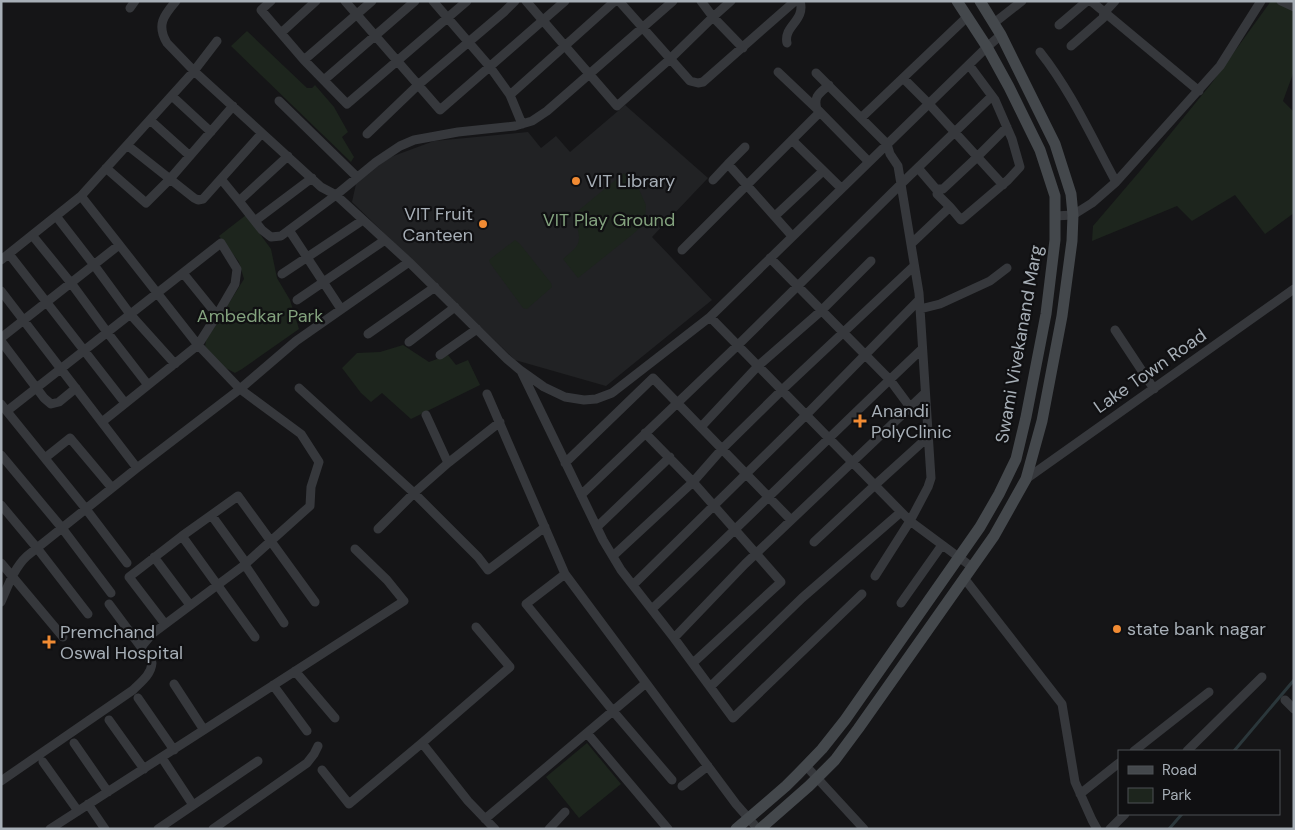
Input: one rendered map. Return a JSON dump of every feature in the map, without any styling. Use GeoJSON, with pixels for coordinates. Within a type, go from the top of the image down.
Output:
{"type":"FeatureCollection","features":[{"type":"Feature","properties":{"kind":"main road","name":"Swami Vivekanand Marg"},"geometry":{"type":"LineString","coordinates":[[736,829],[806,766],[822,749],[844,720],[980,527],[1016,459],[1046,314],[1055,240],[1055,196],[1040,150],[1009,87],[987,47],[957,1]]}},
{"type":"Feature","properties":{"kind":"main road","name":"Swami Vivekanand Marg"},"geometry":{"type":"LineString","coordinates":[[759,829],[835,760],[972,568],[994,536],[1026,479],[1042,421],[1062,316],[1072,241],[1073,215],[1071,194],[1055,144],[994,23],[980,1]]}},
{"type":"Feature","properties":{"kind":"street"},"geometry":{"type":"LineString","coordinates":[[176,1],[163,19],[162,32],[167,43],[194,71],[321,186],[336,195],[409,262],[520,370],[544,387],[565,397],[596,396],[612,393],[710,317],[1000,35]]}},
{"type":"Feature","properties":{"kind":"street"},"geometry":{"type":"LineString","coordinates":[[271,1],[262,10],[304,60],[347,104],[467,1]]}},
{"type":"Feature","properties":{"kind":"street"},"geometry":{"type":"LineString","coordinates":[[281,32],[316,1]]}},
{"type":"Feature","properties":{"kind":"street"},"geometry":{"type":"LineString","coordinates":[[345,1],[440,110],[565,1]]}},
{"type":"Feature","properties":{"kind":"street"},"geometry":{"type":"LineString","coordinates":[[304,60],[372,1]]}},
{"type":"Feature","properties":{"kind":"street"},"geometry":{"type":"LineString","coordinates":[[324,80],[415,1]]}},
{"type":"Feature","properties":{"kind":"street"},"geometry":{"type":"LineString","coordinates":[[434,1],[490,66],[510,95],[522,124]]}},
{"type":"Feature","properties":{"kind":"street"},"geometry":{"type":"LineString","coordinates":[[367,134],[418,85],[515,1]]}},
{"type":"Feature","properties":{"kind":"street"},"geometry":{"type":"LineString","coordinates":[[526,1],[617,106],[731,1]]}},
{"type":"Feature","properties":{"kind":"street"},"geometry":{"type":"LineString","coordinates":[[510,95],[615,1]]}},
{"type":"Feature","properties":{"kind":"street"},"geometry":{"type":"LineString","coordinates":[[619,1],[690,81],[698,83],[703,82],[795,1]]}},
{"type":"Feature","properties":{"kind":"street"},"geometry":{"type":"LineString","coordinates":[[221,179],[271,238],[281,236],[376,162],[400,146],[414,140],[458,132],[515,126],[532,121],[547,111],[673,1]]}},
{"type":"Feature","properties":{"kind":"street"},"geometry":{"type":"LineString","coordinates":[[702,1],[713,16],[743,48]]}},
{"type":"Feature","properties":{"kind":"street"},"geometry":{"type":"LineString","coordinates":[[787,43],[788,32],[799,18],[801,12],[800,1]]}},
{"type":"Feature","properties":{"kind":"street"},"geometry":{"type":"LineString","coordinates":[[994,23],[1022,1]]}},
{"type":"Feature","properties":{"kind":"street"},"geometry":{"type":"LineString","coordinates":[[1059,26],[1087,1]]}},
{"type":"Feature","properties":{"kind":"street"},"geometry":{"type":"LineString","coordinates":[[1091,1],[1199,90]]}},
{"type":"Feature","properties":{"kind":"street"},"geometry":{"type":"LineString","coordinates":[[1071,46],[1103,18],[1104,13],[1115,1]]}},
{"type":"Feature","properties":{"kind":"street"},"geometry":{"type":"LineString","coordinates":[[1055,216],[1073,215],[1092,203],[1116,182],[1220,66],[1261,1]]}},
{"type":"Feature","properties":{"kind":"street"},"geometry":{"type":"LineString","coordinates":[[1281,1],[1294,7]]}},
{"type":"Feature","properties":{"kind":"street"},"geometry":{"type":"LineString","coordinates":[[861,118],[967,16]]}},
{"type":"Feature","properties":{"kind":"street"},"geometry":{"type":"LineString","coordinates":[[1,260],[80,196],[172,96],[217,41]]}},
{"type":"Feature","properties":{"kind":"street"},"geometry":{"type":"LineString","coordinates":[[1040,52],[1053,68],[1116,182]]}},
{"type":"Feature","properties":{"kind":"street"},"geometry":{"type":"LineString","coordinates":[[937,194],[961,220],[1020,167],[1012,139],[992,96],[969,65]]}},
{"type":"Feature","properties":{"kind":"street"},"geometry":{"type":"LineString","coordinates":[[778,72],[869,162]]}},
{"type":"Feature","properties":{"kind":"street"},"geometry":{"type":"LineString","coordinates":[[816,73],[887,144],[890,154],[898,166],[919,305],[931,478],[930,484],[910,521],[875,576]]}},
{"type":"Feature","properties":{"kind":"street"},"geometry":{"type":"LineString","coordinates":[[902,78],[929,104],[1003,184]]}},
{"type":"Feature","properties":{"kind":"street"},"geometry":{"type":"LineString","coordinates":[[818,111],[815,104],[816,98],[829,85]]}},
{"type":"Feature","properties":{"kind":"street"},"geometry":{"type":"LineString","coordinates":[[172,96],[211,132]]}},
{"type":"Feature","properties":{"kind":"street"},"geometry":{"type":"LineString","coordinates":[[581,495],[738,345],[992,96]]}},
{"type":"Feature","properties":{"kind":"street"},"geometry":{"type":"LineString","coordinates":[[279,101],[357,177]]}},
{"type":"Feature","properties":{"kind":"street"},"geometry":{"type":"LineString","coordinates":[[106,168],[146,203],[169,180],[233,106]]}},
{"type":"Feature","properties":{"kind":"street"},"geometry":{"type":"LineString","coordinates":[[682,250],[792,140],[818,111]]}},
{"type":"Feature","properties":{"kind":"street"},"geometry":{"type":"LineString","coordinates":[[150,120],[190,156]]}},
{"type":"Feature","properties":{"kind":"street"},"geometry":{"type":"LineString","coordinates":[[918,168],[936,188],[943,189],[1007,127]]}},
{"type":"Feature","properties":{"kind":"street"},"geometry":{"type":"LineString","coordinates":[[127,145],[169,180],[198,200],[203,199],[262,133]]}},
{"type":"Feature","properties":{"kind":"street"},"geometry":{"type":"LineString","coordinates":[[792,140],[841,188]]}},
{"type":"Feature","properties":{"kind":"street"},"geometry":{"type":"LineString","coordinates":[[712,180],[745,146]]}},
{"type":"Feature","properties":{"kind":"street"},"geometry":{"type":"LineString","coordinates":[[239,201],[288,156]]}},
{"type":"Feature","properties":{"kind":"street"},"geometry":{"type":"LineString","coordinates":[[728,164],[792,236]]}},
{"type":"Feature","properties":{"kind":"street"},"geometry":{"type":"LineString","coordinates":[[775,216],[823,171]]}},
{"type":"Feature","properties":{"kind":"street"},"geometry":{"type":"LineString","coordinates":[[255,221],[312,178]]}},
{"type":"Feature","properties":{"kind":"street"},"geometry":{"type":"LineString","coordinates":[[80,196],[198,345],[240,389],[301,434],[319,462],[311,487],[310,506],[245,564],[152,634],[141,648]]}},
{"type":"Feature","properties":{"kind":"street"},"geometry":{"type":"LineString","coordinates":[[911,244],[950,207]]}},
{"type":"Feature","properties":{"kind":"street"},"geometry":{"type":"LineString","coordinates":[[56,216],[130,314],[175,364]]}},
{"type":"Feature","properties":{"kind":"street"},"geometry":{"type":"LineString","coordinates":[[282,274],[363,220]]}},
{"type":"Feature","properties":{"kind":"street"},"geometry":{"type":"LineString","coordinates":[[289,230],[341,309]]}},
{"type":"Feature","properties":{"kind":"street"},"geometry":{"type":"LineString","coordinates":[[32,235],[72,283],[148,385]]}},
{"type":"Feature","properties":{"kind":"street"},"geometry":{"type":"LineString","coordinates":[[297,300],[385,240]]}},
{"type":"Feature","properties":{"kind":"street"},"geometry":{"type":"LineString","coordinates":[[102,422],[198,345],[234,284],[238,269],[221,243],[61,369],[36,388],[4,408],[86,509],[126,563]]}},
{"type":"Feature","properties":{"kind":"street"},"geometry":{"type":"LineString","coordinates":[[76,388],[59,402],[51,404],[36,388],[1,339],[119,246]]}},
{"type":"Feature","properties":{"kind":"street"},"geometry":{"type":"LineString","coordinates":[[9,254],[125,403]]}},
{"type":"Feature","properties":{"kind":"street"},"geometry":{"type":"LineString","coordinates":[[770,258],[890,380],[910,407]]}},
{"type":"Feature","properties":{"kind":"street"},"geometry":{"type":"LineString","coordinates":[[701,427],[758,366],[821,310],[871,261]]}},
{"type":"Feature","properties":{"kind":"street"},"geometry":{"type":"LineString","coordinates":[[1,602],[12,576],[23,559],[240,389],[296,341],[409,262]]}},
{"type":"Feature","properties":{"kind":"street"},"geometry":{"type":"LineString","coordinates":[[613,556],[693,482],[722,449],[782,390],[914,266]]}},
{"type":"Feature","properties":{"kind":"street"},"geometry":{"type":"LineString","coordinates":[[632,585],[919,305],[940,304],[990,281],[1007,268]]}},
{"type":"Feature","properties":{"kind":"street"},"geometry":{"type":"LineString","coordinates":[[183,273],[217,314]]}},
{"type":"Feature","properties":{"kind":"street"},"geometry":{"type":"LineString","coordinates":[[368,334],[435,287]]}},
{"type":"Feature","properties":{"kind":"street","name":"Lake Town Road"},"geometry":{"type":"LineString","coordinates":[[1026,479],[1294,289]]}},
{"type":"Feature","properties":{"kind":"street"},"geometry":{"type":"LineString","coordinates":[[1,291],[137,468]]}},
{"type":"Feature","properties":{"kind":"street"},"geometry":{"type":"LineString","coordinates":[[409,342],[454,307]]}},
{"type":"Feature","properties":{"kind":"street"},"geometry":{"type":"LineString","coordinates":[[710,317],[910,521],[972,568]]}},
{"type":"Feature","properties":{"kind":"street"},"geometry":{"type":"LineString","coordinates":[[440,355],[477,329]]}},
{"type":"Feature","properties":{"kind":"street"},"geometry":{"type":"LineString","coordinates":[[1115,330],[1154,389]]}},
{"type":"Feature","properties":{"kind":"street"},"geometry":{"type":"LineString","coordinates":[[652,609],[922,349]]}},
{"type":"Feature","properties":{"kind":"street"},"geometry":{"type":"LineString","coordinates":[[520,370],[613,556],[632,585],[733,718],[862,594]]}},
{"type":"Feature","properties":{"kind":"street"},"geometry":{"type":"LineString","coordinates":[[566,463],[653,378],[791,520]]}},
{"type":"Feature","properties":{"kind":"street"},"geometry":{"type":"LineString","coordinates":[[299,388],[414,493],[478,557],[488,570],[545,527]]}},
{"type":"Feature","properties":{"kind":"street"},"geometry":{"type":"LineString","coordinates":[[674,638],[756,554],[925,393]]}},
{"type":"Feature","properties":{"kind":"street"},"geometry":{"type":"LineString","coordinates":[[487,394],[565,574],[708,766],[748,818],[759,829]]}},
{"type":"Feature","properties":{"kind":"street"},"geometry":{"type":"LineString","coordinates":[[426,415],[448,463]]}},
{"type":"Feature","properties":{"kind":"street"},"geometry":{"type":"LineString","coordinates":[[378,529],[448,463],[500,422]]}},
{"type":"Feature","properties":{"kind":"street"},"geometry":{"type":"LineString","coordinates":[[645,433],[714,505],[781,582],[693,663]]}},
{"type":"Feature","properties":{"kind":"street"},"geometry":{"type":"LineString","coordinates":[[814,542],[928,437]]}},
{"type":"Feature","properties":{"kind":"street"},"geometry":{"type":"LineString","coordinates":[[45,458],[70,438],[112,488]]}},
{"type":"Feature","properties":{"kind":"street"},"geometry":{"type":"LineString","coordinates":[[1,455],[112,592]]}},
{"type":"Feature","properties":{"kind":"street"},"geometry":{"type":"LineString","coordinates":[[597,527],[670,457]]}},
{"type":"Feature","properties":{"kind":"street"},"geometry":{"type":"LineString","coordinates":[[165,624],[129,577],[238,496],[315,602]]}},
{"type":"Feature","properties":{"kind":"street"},"geometry":{"type":"LineString","coordinates":[[1,505],[88,614]]}},
{"type":"Feature","properties":{"kind":"street"},"geometry":{"type":"LineString","coordinates":[[710,687],[802,598],[901,512]]}},
{"type":"Feature","properties":{"kind":"street"},"geometry":{"type":"LineString","coordinates":[[212,516],[284,623]]}},
{"type":"Feature","properties":{"kind":"street"},"geometry":{"type":"LineString","coordinates":[[182,536],[254,637]]}},
{"type":"Feature","properties":{"kind":"street"},"geometry":{"type":"LineString","coordinates":[[900,603],[942,545]]}},
{"type":"Feature","properties":{"kind":"street"},"geometry":{"type":"LineString","coordinates":[[50,829],[404,601],[387,580],[355,548]]}},
{"type":"Feature","properties":{"kind":"street"},"geometry":{"type":"LineString","coordinates":[[154,557],[190,605]]}},
{"type":"Feature","properties":{"kind":"street"},"geometry":{"type":"LineString","coordinates":[[1,562],[64,637]]}},
{"type":"Feature","properties":{"kind":"street"},"geometry":{"type":"LineString","coordinates":[[565,574],[526,604],[672,780]]}},
{"type":"Feature","properties":{"kind":"street"},"geometry":{"type":"LineString","coordinates":[[964,578],[1062,704],[1075,782],[1097,829]]}},
{"type":"Feature","properties":{"kind":"street"},"geometry":{"type":"LineString","coordinates":[[1,781],[133,690],[149,674],[152,663],[109,604]]}},
{"type":"Feature","properties":{"kind":"street"},"geometry":{"type":"LineString","coordinates":[[322,770],[349,804],[510,667],[476,627]]}},
{"type":"Feature","properties":{"kind":"street"},"geometry":{"type":"LineString","coordinates":[[295,671],[335,718]]}},
{"type":"Feature","properties":{"kind":"street"},"geometry":{"type":"LineString","coordinates":[[1188,750],[1262,677]]}},
{"type":"Feature","properties":{"kind":"street"},"geometry":{"type":"LineString","coordinates":[[485,819],[646,683]]}},
{"type":"Feature","properties":{"kind":"street"},"geometry":{"type":"LineString","coordinates":[[174,684],[204,730]]}},
{"type":"Feature","properties":{"kind":"street"},"geometry":{"type":"LineString","coordinates":[[273,685],[307,731]]}},
{"type":"Feature","properties":{"kind":"street"},"geometry":{"type":"LineString","coordinates":[[1135,750],[1209,692]]}},
{"type":"Feature","properties":{"kind":"street"},"geometry":{"type":"LineString","coordinates":[[138,698],[174,750]]}},
{"type":"Feature","properties":{"kind":"street"},"geometry":{"type":"LineString","coordinates":[[1285,700],[1294,709]]}},
{"type":"Feature","properties":{"kind":"street"},"geometry":{"type":"LineString","coordinates":[[109,720],[144,769]]}},
{"type":"Feature","properties":{"kind":"street"},"geometry":{"type":"LineString","coordinates":[[587,733],[668,829]]}},
{"type":"Feature","properties":{"kind":"street"},"geometry":{"type":"LineString","coordinates":[[74,743],[108,792]]}},
{"type":"Feature","properties":{"kind":"street"},"geometry":{"type":"LineString","coordinates":[[422,743],[468,801],[495,829]]}},
{"type":"Feature","properties":{"kind":"street"},"geometry":{"type":"LineString","coordinates":[[212,829],[307,762],[318,746]]}},
{"type":"Feature","properties":{"kind":"street"},"geometry":{"type":"LineString","coordinates":[[162,758],[193,805]]}},
{"type":"Feature","properties":{"kind":"street"},"geometry":{"type":"LineString","coordinates":[[158,829],[258,761]]}},
{"type":"Feature","properties":{"kind":"street"},"geometry":{"type":"LineString","coordinates":[[43,762],[78,811]]}},
{"type":"Feature","properties":{"kind":"street"},"geometry":{"type":"LineString","coordinates":[[1080,794],[1118,764]]}},
{"type":"Feature","properties":{"kind":"street"},"geometry":{"type":"LineString","coordinates":[[682,786],[708,766]]}},
{"type":"Feature","properties":{"kind":"street"},"geometry":{"type":"LineString","coordinates":[[806,766],[864,829]]}},
{"type":"Feature","properties":{"kind":"street"},"geometry":{"type":"LineString","coordinates":[[88,804],[105,829]]}},
{"type":"Feature","properties":{"kind":"street"},"geometry":{"type":"LineString","coordinates":[[549,829],[565,812]]}},
{"type":"Feature","properties":{"kind":"street"},"geometry":{"type":"LineString","coordinates":[[1110,829],[1124,815]]}},
{"type":"Feature","properties":{"kind":"shaded area"},"geometry":{"type":"Polygon","coordinates":[[[625,105],[708,178],[652,237],[712,300],[606,386],[515,360],[352,202],[356,184],[388,158],[434,141],[528,132],[541,148],[556,136],[570,152],[625,105]]]}},
{"type":"Feature","properties":{"kind":"green space"},"geometry":{"type":"Polygon","coordinates":[[[1271,1],[1294,1],[1294,71],[1283,101],[1294,112],[1294,213],[1265,234],[1235,195],[1192,221],[1177,206],[1092,241],[1093,226],[1211,84],[1271,1]]]}},
{"type":"Feature","properties":{"kind":"green space"},"geometry":{"type":"Polygon","coordinates":[[[247,31],[307,88],[312,88],[315,85],[334,107],[348,132],[342,137],[354,157],[351,162],[231,46],[247,31]]]}},
{"type":"Feature","properties":{"kind":"green space","name":"VIT Play Ground"},"geometry":{"type":"Polygon","coordinates":[[[624,173],[638,187],[646,205],[645,223],[578,278],[563,259],[576,247],[579,240],[573,215],[624,173]]]}},
{"type":"Feature","properties":{"kind":"green space","name":"Ambedkar Park"},"geometry":{"type":"Polygon","coordinates":[[[246,215],[271,249],[277,278],[290,300],[299,329],[235,373],[220,365],[205,346],[206,340],[244,279],[239,262],[219,236],[246,215]]]}},
{"type":"Feature","properties":{"kind":"green space"},"geometry":{"type":"Polygon","coordinates":[[[515,240],[551,283],[552,287],[527,309],[523,308],[489,260],[515,240]]]}},
{"type":"Feature","properties":{"kind":"green space"},"geometry":{"type":"Polygon","coordinates":[[[403,345],[429,362],[448,355],[456,365],[468,360],[480,385],[411,419],[382,393],[371,402],[361,393],[342,368],[357,353],[380,352],[403,345]]]}},
{"type":"Feature","properties":{"kind":"green space"},"geometry":{"type":"Polygon","coordinates":[[[587,743],[621,784],[579,818],[546,777],[587,743]]]}},
{"type":"Feature","properties":{"kind":"waterway"},"geometry":{"type":"LineString","coordinates":[[1235,750],[1294,680]]}},
{"type":"Feature","properties":{"kind":"waterway"},"geometry":{"type":"LineString","coordinates":[[1169,829],[1181,815]]}},
{"type":"Feature","properties":{"kind":"place","name":"VIT Library"},"geometry":{"type":"Point","coordinates":[576,181]}},
{"type":"Feature","properties":{"kind":"place","name":"VIT Fruit Canteen"},"geometry":{"type":"Point","coordinates":[483,224]}},
{"type":"Feature","properties":{"kind":"place","name":"Anandi PolyClinic"},"geometry":{"type":"Point","coordinates":[860,421]}},
{"type":"Feature","properties":{"kind":"place","name":"state bank nagar"},"geometry":{"type":"Point","coordinates":[1117,629]}},
{"type":"Feature","properties":{"kind":"place","name":"Premchand Oswal Hospital"},"geometry":{"type":"Point","coordinates":[49,642]}}]}
